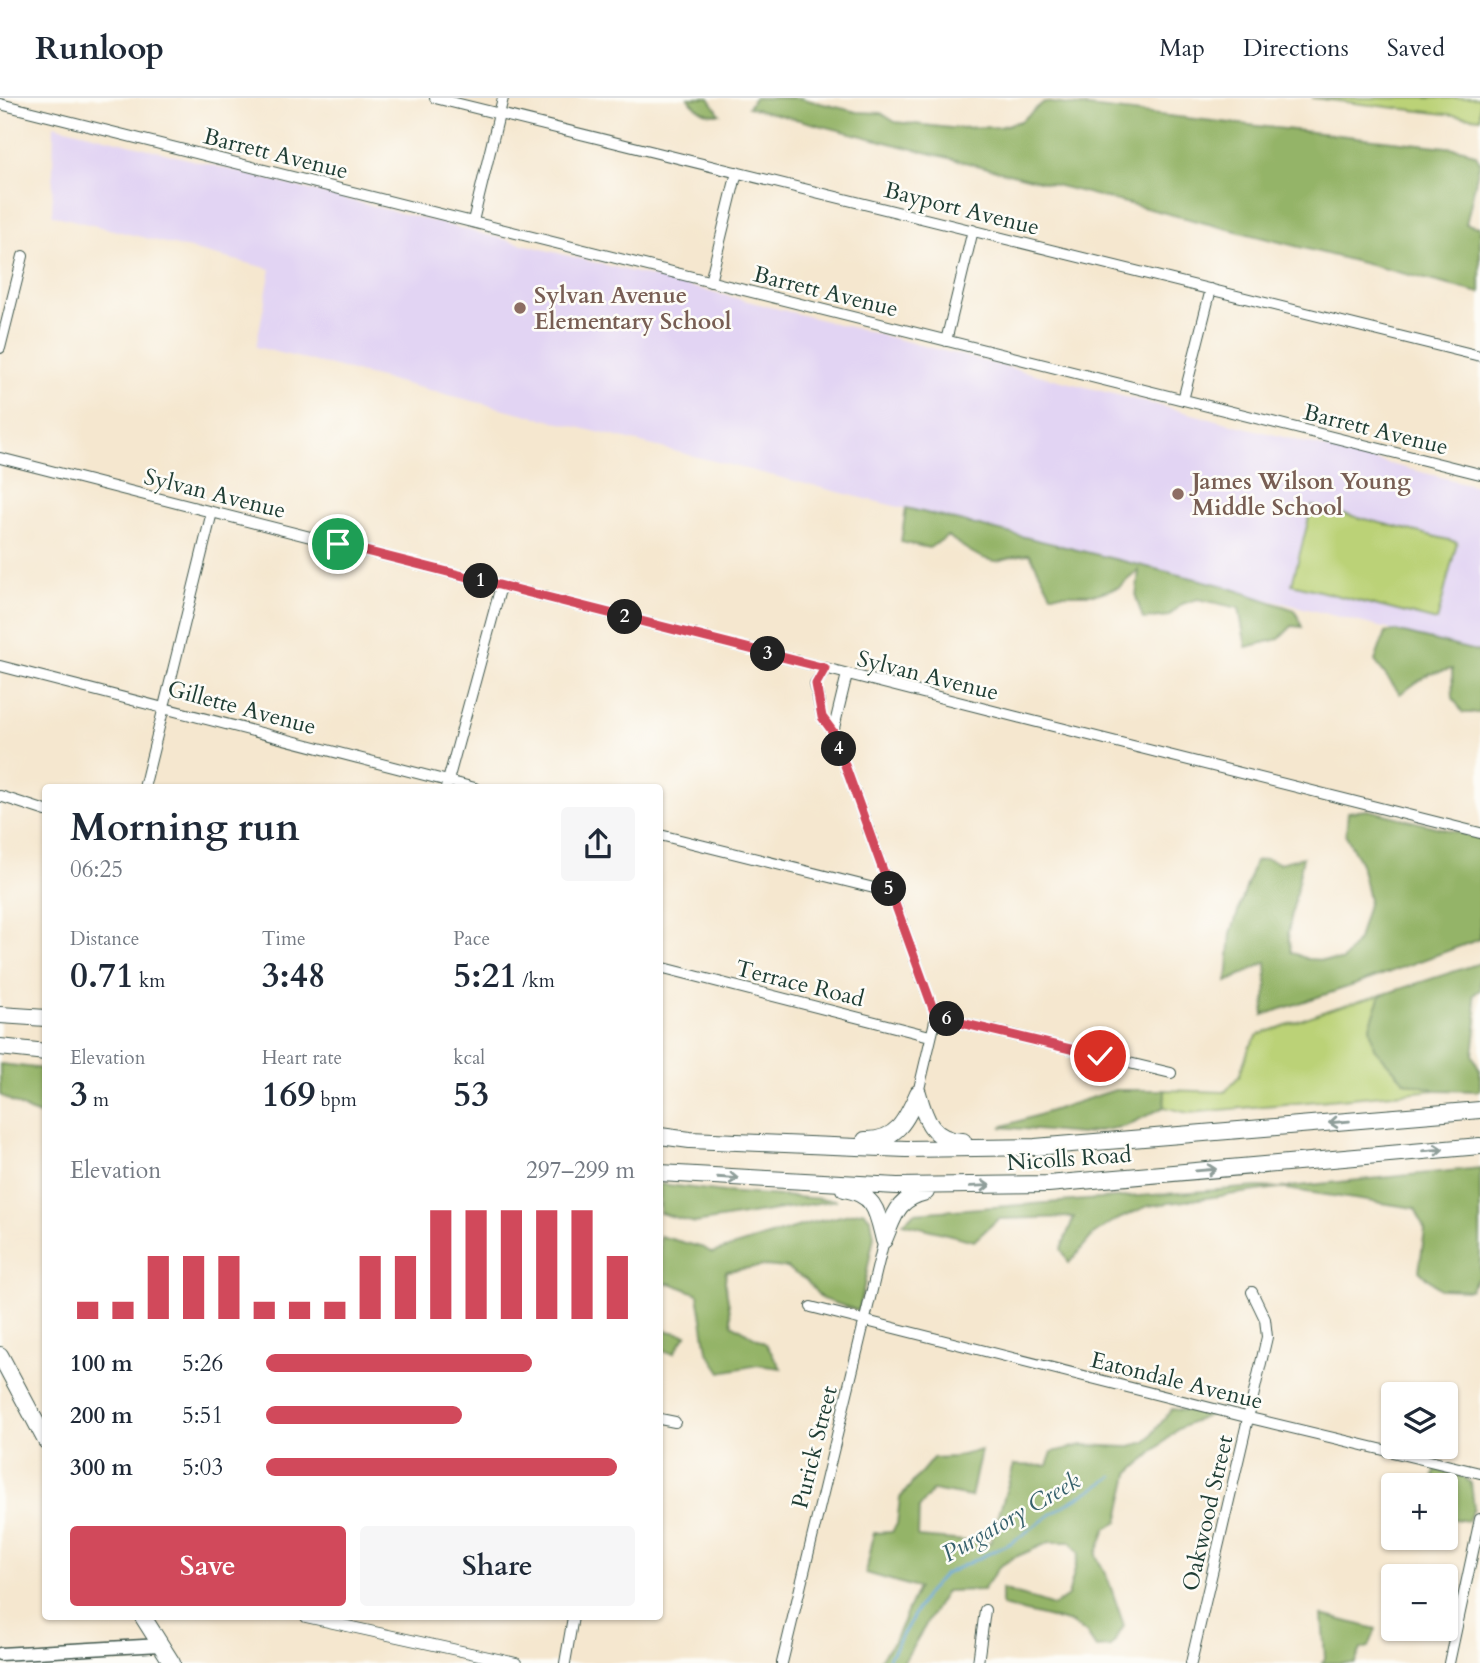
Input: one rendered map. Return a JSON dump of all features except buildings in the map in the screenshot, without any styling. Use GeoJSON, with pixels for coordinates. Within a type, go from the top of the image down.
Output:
{"type":"FeatureCollection","features":[{"type":"Feature","properties":{"kind":"main road"},"geometry":{"type":"LineString","coordinates":[[0,1015],[42,1018]]}},
{"type":"Feature","properties":{"kind":"main road"},"geometry":{"type":"LineString","coordinates":[[0,1047],[42,1052]]}},
{"type":"Feature","properties":{"kind":"main road"},"geometry":{"type":"LineString","coordinates":[[832,1146],[840,1140],[879,1141],[896,1131],[907,1118],[918,1093]]}},
{"type":"Feature","properties":{"kind":"main road"},"geometry":{"type":"LineString","coordinates":[[918,1093],[925,1119],[937,1135],[954,1141],[989,1141],[1010,1147]]}},
{"type":"Feature","properties":{"kind":"main road","name":"Nicolls Road"},"geometry":{"type":"LineString","coordinates":[[663,1136],[690,1140],[906,1149],[1010,1147],[1480,1110]]}},
{"type":"Feature","properties":{"kind":"main road","name":"Nicolls Road"},"geometry":{"type":"LineString","coordinates":[[663,1173],[950,1187],[1048,1184],[1480,1146]]}},
{"type":"Feature","properties":{"kind":"main road"},"geometry":{"type":"LineString","coordinates":[[803,1182],[855,1191],[868,1199],[876,1207],[884,1240]]}},
{"type":"Feature","properties":{"kind":"main road"},"geometry":{"type":"LineString","coordinates":[[884,1240],[899,1208],[909,1196],[950,1187]]}},
{"type":"Feature","properties":{"kind":"main road"},"geometry":{"type":"LineString","coordinates":[[0,1355],[42,1434]]}},
{"type":"Feature","properties":{"kind":"main road"},"geometry":{"type":"LineString","coordinates":[[145,1620],[172,1663]]}},
{"type":"Feature","properties":{"kind":"street","name":"Bayport Avenue"},"geometry":{"type":"LineString","coordinates":[[435,98],[1480,356]]}},
{"type":"Feature","properties":{"kind":"street"},"geometry":{"type":"LineString","coordinates":[[473,221],[503,98]]}},
{"type":"Feature","properties":{"kind":"street","name":"Barrett Avenue"},"geometry":{"type":"LineString","coordinates":[[0,101],[1480,474]]}},
{"type":"Feature","properties":{"kind":"street"},"geometry":{"type":"LineString","coordinates":[[710,282],[737,172]]}},
{"type":"Feature","properties":{"kind":"street"},"geometry":{"type":"LineString","coordinates":[[946,341],[973,230]]}},
{"type":"Feature","properties":{"kind":"street"},"geometry":{"type":"LineString","coordinates":[[0,348],[23,257]]}},
{"type":"Feature","properties":{"kind":"street"},"geometry":{"type":"LineString","coordinates":[[1183,400],[1211,289]]}},
{"type":"Feature","properties":{"kind":"street","name":"Sylvan Avenue"},"geometry":{"type":"LineString","coordinates":[[0,458],[846,674],[1480,832]]}},
{"type":"Feature","properties":{"kind":"street"},"geometry":{"type":"LineString","coordinates":[[145,784],[212,512]]}},
{"type":"Feature","properties":{"kind":"street"},"geometry":{"type":"LineString","coordinates":[[447,784],[501,586]]}},
{"type":"Feature","properties":{"kind":"street","name":"Gillette Avenue"},"geometry":{"type":"LineString","coordinates":[[0,666],[164,707],[447,784]]}},
{"type":"Feature","properties":{"kind":"street"},"geometry":{"type":"LineString","coordinates":[[825,668],[816,684],[822,717],[833,732],[936,1017],[918,1093]]}},
{"type":"Feature","properties":{"kind":"street"},"geometry":{"type":"LineString","coordinates":[[833,732],[846,674]]}},
{"type":"Feature","properties":{"kind":"street"},"geometry":{"type":"LineString","coordinates":[[0,796],[42,810]]}},
{"type":"Feature","properties":{"kind":"street"},"geometry":{"type":"LineString","coordinates":[[663,836],[890,892]]}},
{"type":"Feature","properties":{"kind":"street","name":"Terrace Road"},"geometry":{"type":"LineString","coordinates":[[663,968],[930,1036]]}},
{"type":"Feature","properties":{"kind":"street"},"geometry":{"type":"LineString","coordinates":[[936,1017],[1171,1073]]}},
{"type":"Feature","properties":{"kind":"street","name":"Purick Street"},"geometry":{"type":"LineString","coordinates":[[782,1663],[884,1240]]}},
{"type":"Feature","properties":{"kind":"street","name":"Oakwood Street"},"geometry":{"type":"LineString","coordinates":[[1191,1663],[1267,1337],[1265,1319],[1252,1292]]}},
{"type":"Feature","properties":{"kind":"street","name":"Eatondale Avenue"},"geometry":{"type":"LineString","coordinates":[[811,1307],[1480,1473]]}},
{"type":"Feature","properties":{"kind":"street"},"geometry":{"type":"LineString","coordinates":[[663,1420],[675,1422]]}},
{"type":"Feature","properties":{"kind":"street"},"geometry":{"type":"LineString","coordinates":[[1449,1663],[1480,1519]]}},
{"type":"Feature","properties":{"kind":"street"},"geometry":{"type":"LineString","coordinates":[[978,1663],[985,1610]]}},
{"type":"Feature","properties":{"kind":"street"},"geometry":{"type":"LineString","coordinates":[[320,1620],[516,1663]]}},
{"type":"Feature","properties":{"kind":"street"},"geometry":{"type":"LineString","coordinates":[[565,1663],[572,1620]]}},
{"type":"Feature","properties":{"kind":"street"},"geometry":{"type":"LineString","coordinates":[[0,1654],[161,1645]]}},
{"type":"Feature","properties":{"kind":"shaded area"},"geometry":{"type":"Polygon","coordinates":[[[54,125],[1480,487],[1480,652],[256,347],[271,269],[52,215],[54,125]]]}},
{"type":"Feature","properties":{"kind":"green space"},"geometry":{"type":"Polygon","coordinates":[[[688,98],[709,98],[720,114],[702,110],[688,98]]]}},
{"type":"Feature","properties":{"kind":"green space"},"geometry":{"type":"Polygon","coordinates":[[[754,98],[799,98],[857,112],[881,113],[895,122],[951,128],[999,127],[1021,121],[1044,102],[1464,149],[1476,155],[1480,162],[1466,224],[1480,227],[1480,293],[748,107],[754,98]]]}},
{"type":"Feature","properties":{"kind":"green space"},"geometry":{"type":"Polygon","coordinates":[[[1312,98],[1480,98],[1480,118],[1312,98]]]}},
{"type":"Feature","properties":{"kind":"green space"},"geometry":{"type":"Polygon","coordinates":[[[1312,506],[1457,542],[1437,621],[1292,584],[1312,506]]]}},
{"type":"Feature","properties":{"kind":"green space"},"geometry":{"type":"Polygon","coordinates":[[[906,508],[1221,585],[1295,610],[1302,627],[1292,626],[1279,639],[1246,647],[1239,608],[1198,599],[1182,604],[1169,616],[1143,619],[1136,597],[1139,570],[1119,587],[1096,594],[1051,594],[1030,554],[998,561],[989,560],[948,536],[929,548],[901,542],[906,508]]]}},
{"type":"Feature","properties":{"kind":"green space"},"geometry":{"type":"Polygon","coordinates":[[[1396,631],[1480,652],[1480,713],[1463,713],[1453,698],[1452,669],[1429,674],[1400,694],[1375,661],[1385,633],[1396,631]]]}},
{"type":"Feature","properties":{"kind":"green space"},"geometry":{"type":"Polygon","coordinates":[[[1368,810],[1480,838],[1480,939],[1263,1015],[1267,984],[1266,962],[1227,982],[1231,933],[1255,861],[1266,859],[1279,863],[1303,857],[1288,933],[1291,952],[1307,959],[1342,961],[1358,940],[1369,900],[1361,864],[1346,835],[1348,812],[1368,810]]]}},
{"type":"Feature","properties":{"kind":"green space"},"geometry":{"type":"Polygon","coordinates":[[[1480,963],[1480,990],[1473,995],[1477,1020],[1473,1055],[1480,1071],[1480,1091],[1436,1090],[1405,1082],[1374,1048],[1370,1026],[1381,995],[1480,963]]]}},
{"type":"Feature","properties":{"kind":"green space"},"geometry":{"type":"Polygon","coordinates":[[[1381,995],[1370,1026],[1374,1048],[1436,1090],[1188,1113],[1164,1107],[1165,1090],[1225,1092],[1239,1076],[1249,1048],[1258,1035],[1331,1009],[1381,995]]]}},
{"type":"Feature","properties":{"kind":"green space"},"geometry":{"type":"Polygon","coordinates":[[[0,1064],[42,1069],[42,1116],[0,1095],[0,1064]]]}},
{"type":"Feature","properties":{"kind":"green space"},"geometry":{"type":"Polygon","coordinates":[[[1115,1090],[1165,1090],[1164,1107],[1126,1126],[1081,1134],[1001,1127],[1115,1090]]]}},
{"type":"Feature","properties":{"kind":"green space"},"geometry":{"type":"Polygon","coordinates":[[[1480,1168],[1480,1275],[1470,1290],[1440,1289],[1419,1271],[1425,1230],[1415,1208],[1279,1188],[1480,1168]]]}},
{"type":"Feature","properties":{"kind":"green space"},"geometry":{"type":"Polygon","coordinates":[[[663,1184],[724,1192],[837,1200],[695,1223],[663,1214],[663,1184]]]}},
{"type":"Feature","properties":{"kind":"green space"},"geometry":{"type":"Polygon","coordinates":[[[1258,1187],[1279,1188],[1148,1206],[1112,1222],[1093,1235],[1069,1263],[1061,1249],[1074,1217],[998,1219],[974,1241],[903,1223],[914,1213],[1258,1187]]]}},
{"type":"Feature","properties":{"kind":"green space"},"geometry":{"type":"Polygon","coordinates":[[[863,1211],[871,1219],[874,1236],[859,1311],[822,1299],[806,1280],[786,1268],[765,1266],[726,1271],[725,1282],[732,1324],[766,1344],[781,1368],[758,1365],[721,1372],[707,1351],[698,1294],[670,1283],[663,1284],[663,1237],[704,1248],[712,1253],[810,1223],[863,1211]]]}},
{"type":"Feature","properties":{"kind":"green space"},"geometry":{"type":"Polygon","coordinates":[[[663,1330],[686,1335],[674,1353],[663,1351],[663,1330]]]}},
{"type":"Feature","properties":{"kind":"green space"},"geometry":{"type":"Polygon","coordinates":[[[1172,1409],[1211,1414],[1178,1429],[1129,1474],[1118,1522],[1106,1529],[1096,1555],[1109,1582],[1124,1626],[1111,1647],[1096,1648],[1086,1633],[1071,1623],[1002,1606],[1002,1589],[1053,1606],[1068,1596],[1079,1553],[1071,1542],[1050,1542],[999,1567],[983,1590],[946,1591],[903,1663],[877,1663],[894,1641],[918,1588],[866,1573],[874,1533],[892,1532],[897,1524],[900,1498],[933,1458],[954,1457],[981,1450],[971,1497],[933,1490],[919,1508],[918,1537],[990,1543],[1014,1465],[1047,1466],[1052,1452],[1083,1445],[1126,1447],[1146,1442],[1172,1409]]]}},
{"type":"Feature","properties":{"kind":"green space"},"geometry":{"type":"Polygon","coordinates":[[[1458,1476],[1471,1483],[1474,1508],[1468,1521],[1458,1520],[1458,1476]]]}},
{"type":"Feature","properties":{"kind":"green space"},"geometry":{"type":"Polygon","coordinates":[[[1322,1615],[1376,1629],[1369,1647],[1361,1649],[1355,1663],[1322,1663],[1325,1658],[1322,1615]]]}},
{"type":"Feature","properties":{"kind":"waterway","name":"Purgatory Creek"},"geometry":{"type":"LineString","coordinates":[[886,1663],[925,1596],[943,1575],[1011,1543],[1060,1508],[1113,1477]]}},
{"type":"Feature","properties":{"kind":"place","name":"Sylvan Avenue Elementary School"},"geometry":{"type":"Point","coordinates":[520,308]}},
{"type":"Feature","properties":{"kind":"place","name":"James Wilson Young Middle School"},"geometry":{"type":"Point","coordinates":[1178,494]}},
{"type":"Feature","properties":{"kind":"route"},"geometry":{"type":"LineString","coordinates":[[338,544],[825,668],[816,684],[822,717],[833,732],[936,1017],[1100,1056]]}}]}
